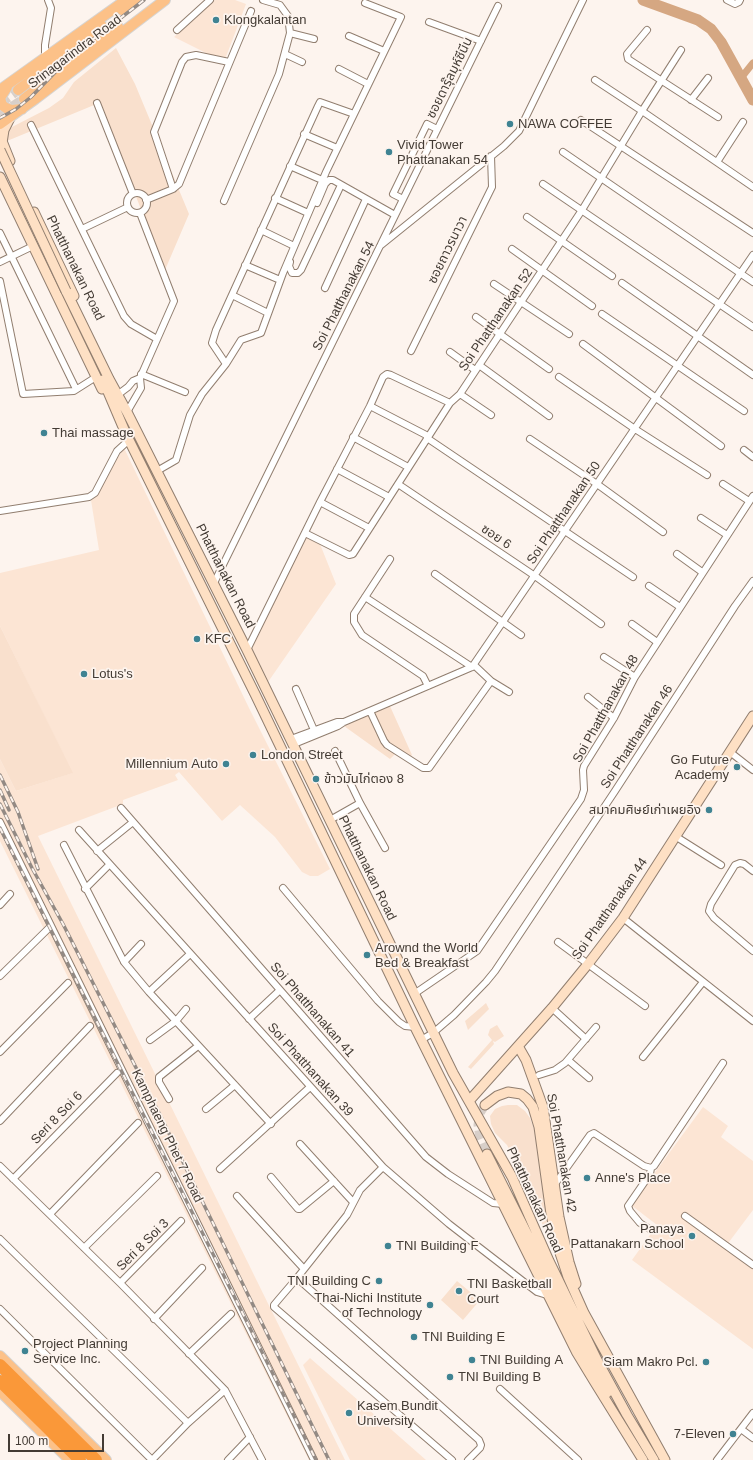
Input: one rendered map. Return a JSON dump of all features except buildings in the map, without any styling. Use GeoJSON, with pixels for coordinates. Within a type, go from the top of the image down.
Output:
{"type":"FeatureCollection","features":[{"type":"Feature","properties":{"kind":"highway"},"geometry":{"type":"LineString","coordinates":[[0,1366],[96,1460]]}},
{"type":"Feature","properties":{"kind":"highway"},"geometry":{"type":"LineString","coordinates":[[0,1381],[80,1460]]}},
{"type":"Feature","properties":{"kind":"main road","name":"Srinagarindra Road"},"geometry":{"type":"LineString","coordinates":[[3,88],[117,3],[126,0]]}},
{"type":"Feature","properties":{"kind":"main road"},"geometry":{"type":"LineString","coordinates":[[3,88],[0,98],[2,105],[11,110],[21,99],[135,0]]}},
{"type":"Feature","properties":{"kind":"main road"},"geometry":{"type":"LineString","coordinates":[[21,99],[154,0]]}},
{"type":"Feature","properties":{"kind":"main road","name":"Srinagarindra Road"},"geometry":{"type":"LineString","coordinates":[[0,124],[12,116],[21,99],[165,0]]}},
{"type":"Feature","properties":{"kind":"main road"},"geometry":{"type":"LineString","coordinates":[[1,143],[4,130],[12,116]]}},
{"type":"Feature","properties":{"kind":"main road","name":"Phatthanakan Road"},"geometry":{"type":"LineString","coordinates":[[1,143],[120,393],[127,412]]}},
{"type":"Feature","properties":{"kind":"main road","name":"Phatthanakan Road"},"geometry":{"type":"LineString","coordinates":[[1,143],[116,413]]}},
{"type":"Feature","properties":{"kind":"main road","name":"Phatthanakan Road"},"geometry":{"type":"LineString","coordinates":[[0,161],[64,292],[214,583],[433,1033],[468,1101],[512,1177],[549,1261],[601,1366],[627,1415],[654,1460]]}},
{"type":"Feature","properties":{"kind":"main road","name":"Phatthanakan Road"},"geometry":{"type":"LineString","coordinates":[[0,177],[96,377],[116,413],[259,703],[421,1040],[550,1296],[577,1353],[643,1460]]}},
{"type":"Feature","properties":{"kind":"main road"},"geometry":{"type":"LineString","coordinates":[[14,206],[16,200],[22,197],[27,198]]}},
{"type":"Feature","properties":{"kind":"main road","name":"Soi Phatthanakan 44"},"geometry":{"type":"LineString","coordinates":[[468,1101],[552,1008],[623,918],[753,716]]}},
{"type":"Feature","properties":{"kind":"main road","name":"Soi Phatthanakan 42"},"geometry":{"type":"LineString","coordinates":[[518,1046],[526,1060],[543,1107],[559,1217],[569,1262],[584,1313]]}},
{"type":"Feature","properties":{"kind":"main road"},"geometry":{"type":"LineString","coordinates":[[485,1104],[497,1096],[508,1092],[521,1094],[527,1099],[532,1107],[539,1127],[551,1214],[558,1247],[568,1277],[584,1313],[665,1460]]}},
{"type":"Feature","properties":{"kind":"main road"},"geometry":{"type":"LineString","coordinates":[[487,1154],[607,1393],[617,1419]]}},
{"type":"Feature","properties":{"kind":"main road"},"geometry":{"type":"LineString","coordinates":[[0,1356],[106,1460]]}},
{"type":"Feature","properties":{"kind":"main road"},"geometry":{"type":"LineString","coordinates":[[0,1391],[70,1460]]}},
{"type":"Feature","properties":{"kind":"street"},"geometry":{"type":"LineString","coordinates":[[48,0],[51,8]]}},
{"type":"Feature","properties":{"kind":"street"},"geometry":{"type":"LineString","coordinates":[[45,58],[45,45],[52,0]]}},
{"type":"Feature","properties":{"kind":"street"},"geometry":{"type":"LineString","coordinates":[[177,30],[210,0]]}},
{"type":"Feature","properties":{"kind":"street"},"geometry":{"type":"LineString","coordinates":[[224,201],[279,74],[290,33],[288,16],[280,5],[263,0]]}},
{"type":"Feature","properties":{"kind":"street","name":"Soi Phatthanakan 54"},"geometry":{"type":"LineString","coordinates":[[214,583],[380,246],[491,156],[519,131],[583,0]]}},
{"type":"Feature","properties":{"kind":"street"},"geometry":{"type":"LineString","coordinates":[[727,0],[738,4],[740,0]]}},
{"type":"Feature","properties":{"kind":"street"},"geometry":{"type":"LineString","coordinates":[[157,471],[176,460],[190,415],[202,394],[226,364],[241,340],[261,333],[280,280],[322,180],[401,17],[365,3]]}},
{"type":"Feature","properties":{"kind":"street","name":"ซอยดารุ๊ลมุห์ซีนีน"},"geometry":{"type":"LineString","coordinates":[[380,246],[498,6]]}},
{"type":"Feature","properties":{"kind":"street"},"geometry":{"type":"LineString","coordinates":[[146,200],[173,189],[179,184],[251,11]]}},
{"type":"Feature","properties":{"kind":"street"},"geometry":{"type":"LineString","coordinates":[[429,22],[481,41]]}},
{"type":"Feature","properties":{"kind":"street"},"geometry":{"type":"LineString","coordinates":[[647,30],[627,54],[628,60],[718,117]]}},
{"type":"Feature","properties":{"kind":"street"},"geometry":{"type":"LineString","coordinates":[[290,33],[314,39]]}},
{"type":"Feature","properties":{"kind":"street"},"geometry":{"type":"LineString","coordinates":[[350,36],[384,51]]}},
{"type":"Feature","properties":{"kind":"street","name":"Soi Phatthanakan 52"},"geometry":{"type":"LineString","coordinates":[[304,533],[350,555],[352,554],[450,402],[460,394],[562,241],[622,146],[642,110],[682,50]]}},
{"type":"Feature","properties":{"kind":"street"},"geometry":{"type":"LineString","coordinates":[[285,54],[302,62]]}},
{"type":"Feature","properties":{"kind":"street"},"geometry":{"type":"LineString","coordinates":[[173,189],[154,132],[182,62],[186,57],[196,55],[229,62]]}},
{"type":"Feature","properties":{"kind":"street"},"geometry":{"type":"LineString","coordinates":[[339,69],[368,84]]}},
{"type":"Feature","properties":{"kind":"street"},"geometry":{"type":"LineString","coordinates":[[691,100],[708,78]]}},
{"type":"Feature","properties":{"kind":"street"},"geometry":{"type":"LineString","coordinates":[[595,80],[642,110],[753,187]]}},
{"type":"Feature","properties":{"kind":"street"},"geometry":{"type":"LineString","coordinates":[[226,364],[212,343],[216,330],[304,134],[320,102],[354,114]]}},
{"type":"Feature","properties":{"kind":"street"},"geometry":{"type":"LineString","coordinates":[[97,103],[133,194]]}},
{"type":"Feature","properties":{"kind":"street"},"geometry":{"type":"LineString","coordinates":[[581,120],[753,233]]}},
{"type":"Feature","properties":{"kind":"street"},"geometry":{"type":"LineString","coordinates":[[717,162],[743,122]]}},
{"type":"Feature","properties":{"kind":"street"},"geometry":{"type":"LineString","coordinates":[[403,199],[393,194],[420,138],[427,124],[437,129]]}},
{"type":"Feature","properties":{"kind":"street"},"geometry":{"type":"LineString","coordinates":[[31,125],[125,319],[157,339]]}},
{"type":"Feature","properties":{"kind":"street"},"geometry":{"type":"LineString","coordinates":[[304,134],[337,148]]}},
{"type":"Feature","properties":{"kind":"street"},"geometry":{"type":"LineString","coordinates":[[563,152],[753,282]]}},
{"type":"Feature","properties":{"kind":"street","name":"ซอยถาวรนาวา"},"geometry":{"type":"LineString","coordinates":[[411,351],[492,187],[491,156]]}},
{"type":"Feature","properties":{"kind":"street"},"geometry":{"type":"LineString","coordinates":[[290,166],[322,180]]}},
{"type":"Feature","properties":{"kind":"street"},"geometry":{"type":"LineString","coordinates":[[341,185],[301,270],[298,273],[292,273],[289,266],[328,180],[333,180],[396,215]]}},
{"type":"Feature","properties":{"kind":"street"},"geometry":{"type":"LineString","coordinates":[[544,184],[753,327]]}},
{"type":"Feature","properties":{"kind":"street"},"geometry":{"type":"LineString","coordinates":[[133,194],[141,194],[146,200],[146,208],[140,213],[132,212],[128,207],[127,200],[133,194]]}},
{"type":"Feature","properties":{"kind":"street"},"geometry":{"type":"LineString","coordinates":[[275,198],[308,213]]}},
{"type":"Feature","properties":{"kind":"street"},"geometry":{"type":"LineString","coordinates":[[326,288],[366,199]]}},
{"type":"Feature","properties":{"kind":"street"},"geometry":{"type":"LineString","coordinates":[[82,229],[128,207]]}},
{"type":"Feature","properties":{"kind":"street"},"geometry":{"type":"LineString","coordinates":[[127,412],[141,388],[141,376],[174,301],[140,213]]}},
{"type":"Feature","properties":{"kind":"street"},"geometry":{"type":"LineString","coordinates":[[527,217],[612,276]]}},
{"type":"Feature","properties":{"kind":"street"},"geometry":{"type":"LineString","coordinates":[[261,230],[294,246]]}},
{"type":"Feature","properties":{"kind":"street"},"geometry":{"type":"LineString","coordinates":[[0,233],[76,389]]}},
{"type":"Feature","properties":{"kind":"street"},"geometry":{"type":"LineString","coordinates":[[0,262],[33,246]]}},
{"type":"Feature","properties":{"kind":"street"},"geometry":{"type":"LineString","coordinates":[[512,249],[592,306]]}},
{"type":"Feature","properties":{"kind":"street","name":"Soi Phatthanakan 50"},"geometry":{"type":"LineString","coordinates":[[473,666],[753,255]]}},
{"type":"Feature","properties":{"kind":"street"},"geometry":{"type":"LineString","coordinates":[[245,265],[280,280]]}},
{"type":"Feature","properties":{"kind":"street"},"geometry":{"type":"LineString","coordinates":[[0,282],[23,394],[74,391],[96,377]]}},
{"type":"Feature","properties":{"kind":"street"},"geometry":{"type":"LineString","coordinates":[[622,283],[753,375]]}},
{"type":"Feature","properties":{"kind":"street"},"geometry":{"type":"LineString","coordinates":[[494,284],[569,334]]}},
{"type":"Feature","properties":{"kind":"street"},"geometry":{"type":"LineString","coordinates":[[232,295],[268,313]]}},
{"type":"Feature","properties":{"kind":"street"},"geometry":{"type":"LineString","coordinates":[[602,314],[744,411]]}},
{"type":"Feature","properties":{"kind":"street"},"geometry":{"type":"LineString","coordinates":[[476,317],[549,369]]}},
{"type":"Feature","properties":{"kind":"street"},"geometry":{"type":"LineString","coordinates":[[584,344],[721,446]]}},
{"type":"Feature","properties":{"kind":"street"},"geometry":{"type":"LineString","coordinates":[[450,352],[477,368],[549,416]]}},
{"type":"Feature","properties":{"kind":"street"},"geometry":{"type":"LineString","coordinates":[[247,650],[304,533],[370,406],[383,377],[386,374],[391,375],[450,402]]}},
{"type":"Feature","properties":{"kind":"street"},"geometry":{"type":"LineString","coordinates":[[120,393],[128,387],[132,381],[141,376],[185,392]]}},
{"type":"Feature","properties":{"kind":"street"},"geometry":{"type":"LineString","coordinates":[[559,377],[635,429],[707,475]]}},
{"type":"Feature","properties":{"kind":"street"},"geometry":{"type":"LineString","coordinates":[[460,394],[491,415]]}},
{"type":"Feature","properties":{"kind":"street"},"geometry":{"type":"LineString","coordinates":[[370,406],[428,437],[564,532],[632,577]]}},
{"type":"Feature","properties":{"kind":"street"},"geometry":{"type":"LineString","coordinates":[[353,437],[408,467]]}},
{"type":"Feature","properties":{"kind":"street"},"geometry":{"type":"LineString","coordinates":[[530,439],[597,484],[663,532]]}},
{"type":"Feature","properties":{"kind":"street"},"geometry":{"type":"LineString","coordinates":[[0,511],[89,497],[95,493],[117,451],[129,440]]}},
{"type":"Feature","properties":{"kind":"street"},"geometry":{"type":"LineString","coordinates":[[744,450],[753,457]]}},
{"type":"Feature","properties":{"kind":"street"},"geometry":{"type":"LineString","coordinates":[[337,468],[389,497]]}},
{"type":"Feature","properties":{"kind":"street","name":"ซอย 6"},"geometry":{"type":"LineString","coordinates":[[398,484],[534,576],[601,624]]}},
{"type":"Feature","properties":{"kind":"street"},"geometry":{"type":"LineString","coordinates":[[723,484],[751,498]]}},
{"type":"Feature","properties":{"kind":"street","name":"Soi Phatthanakan 48"},"geometry":{"type":"LineString","coordinates":[[414,994],[477,951],[581,799],[584,790],[582,770],[584,766],[614,718],[635,677],[751,498]]}},
{"type":"Feature","properties":{"kind":"street"},"geometry":{"type":"LineString","coordinates":[[320,502],[369,528]]}},
{"type":"Feature","properties":{"kind":"street"},"geometry":{"type":"LineString","coordinates":[[701,518],[727,535]]}},
{"type":"Feature","properties":{"kind":"street"},"geometry":{"type":"LineString","coordinates":[[677,554],[702,572]]}},
{"type":"Feature","properties":{"kind":"street"},"geometry":{"type":"LineString","coordinates":[[390,558],[354,614],[354,622],[362,635],[423,676],[428,686]]}},
{"type":"Feature","properties":{"kind":"street"},"geometry":{"type":"LineString","coordinates":[[435,574],[521,634]]}},
{"type":"Feature","properties":{"kind":"street","name":"Soi Phatthanakan 46"},"geometry":{"type":"LineString","coordinates":[[421,1040],[433,1033],[454,1015],[495,971],[615,791],[735,606],[753,581]]}},
{"type":"Feature","properties":{"kind":"street"},"geometry":{"type":"LineString","coordinates":[[650,586],[680,607]]}},
{"type":"Feature","properties":{"kind":"street"},"geometry":{"type":"LineString","coordinates":[[365,597],[473,666],[491,681],[509,692]]}},
{"type":"Feature","properties":{"kind":"street"},"geometry":{"type":"LineString","coordinates":[[632,624],[657,642]]}},
{"type":"Feature","properties":{"kind":"street"},"geometry":{"type":"LineString","coordinates":[[604,657],[635,677]]}},
{"type":"Feature","properties":{"kind":"street"},"geometry":{"type":"LineString","coordinates":[[292,741],[338,726],[344,722],[473,666]]}},
{"type":"Feature","properties":{"kind":"street"},"geometry":{"type":"LineString","coordinates":[[370,711],[387,745],[423,768],[429,768],[491,681]]}},
{"type":"Feature","properties":{"kind":"street"},"geometry":{"type":"LineString","coordinates":[[296,689],[314,730]]}},
{"type":"Feature","properties":{"kind":"street"},"geometry":{"type":"LineString","coordinates":[[588,698],[614,718]]}},
{"type":"Feature","properties":{"kind":"street"},"geometry":{"type":"LineString","coordinates":[[292,741],[314,730],[337,722],[344,722]]}},
{"type":"Feature","properties":{"kind":"street"},"geometry":{"type":"LineString","coordinates":[[335,751],[384,848]]}},
{"type":"Feature","properties":{"kind":"street"},"geometry":{"type":"LineString","coordinates":[[730,752],[753,770]]}},
{"type":"Feature","properties":{"kind":"street"},"geometry":{"type":"LineString","coordinates":[[330,820],[360,803]]}},
{"type":"Feature","properties":{"kind":"street","name":"Soi Phatthanakan 41"},"geometry":{"type":"LineString","coordinates":[[121,808],[426,1157],[448,1174],[493,1203],[503,1204]]}},
{"type":"Feature","properties":{"kind":"street","name":"Kamphaeng Phet 7 Road"},"geometry":{"type":"LineString","coordinates":[[0,822],[314,1460]]}},
{"type":"Feature","properties":{"kind":"street"},"geometry":{"type":"LineString","coordinates":[[97,851],[133,822]]}},
{"type":"Feature","properties":{"kind":"street","name":"Soi Phatthanakan 39"},"geometry":{"type":"LineString","coordinates":[[79,830],[383,1167],[449,1224],[537,1292],[550,1296]]}},
{"type":"Feature","properties":{"kind":"street"},"geometry":{"type":"LineString","coordinates":[[675,836],[721,865]]}},
{"type":"Feature","properties":{"kind":"street"},"geometry":{"type":"LineString","coordinates":[[64,845],[85,889],[124,962],[149,992],[271,1124]]}},
{"type":"Feature","properties":{"kind":"street"},"geometry":{"type":"LineString","coordinates":[[753,871],[744,864],[740,863],[735,866],[711,904],[709,911],[714,918],[753,951]]}},
{"type":"Feature","properties":{"kind":"street"},"geometry":{"type":"LineString","coordinates":[[85,889],[109,865]]}},
{"type":"Feature","properties":{"kind":"street"},"geometry":{"type":"LineString","coordinates":[[283,888],[378,1001],[399,1022],[405,1026],[415,1027]]}},
{"type":"Feature","properties":{"kind":"street"},"geometry":{"type":"LineString","coordinates":[[0,905],[10,894]]}},
{"type":"Feature","properties":{"kind":"street"},"geometry":{"type":"LineString","coordinates":[[623,918],[753,1021]]}},
{"type":"Feature","properties":{"kind":"street"},"geometry":{"type":"LineString","coordinates":[[0,976],[51,926]]}},
{"type":"Feature","properties":{"kind":"street"},"geometry":{"type":"LineString","coordinates":[[558,942],[645,1006]]}},
{"type":"Feature","properties":{"kind":"street"},"geometry":{"type":"LineString","coordinates":[[124,962],[141,944]]}},
{"type":"Feature","properties":{"kind":"street"},"geometry":{"type":"LineString","coordinates":[[149,992],[190,954]]}},
{"type":"Feature","properties":{"kind":"street"},"geometry":{"type":"LineString","coordinates":[[643,1057],[703,982]]}},
{"type":"Feature","properties":{"kind":"street"},"geometry":{"type":"LineString","coordinates":[[0,1052],[68,983]]}},
{"type":"Feature","properties":{"kind":"street"},"geometry":{"type":"LineString","coordinates":[[249,1019],[280,990]]}},
{"type":"Feature","properties":{"kind":"street"},"geometry":{"type":"LineString","coordinates":[[552,1008],[586,1039]]}},
{"type":"Feature","properties":{"kind":"street"},"geometry":{"type":"LineString","coordinates":[[150,1040],[176,1021],[186,1009]]}},
{"type":"Feature","properties":{"kind":"street"},"geometry":{"type":"LineString","coordinates":[[0,1121],[90,1026]]}},
{"type":"Feature","properties":{"kind":"street"},"geometry":{"type":"LineString","coordinates":[[538,1075],[555,1070],[568,1060],[596,1027]]}},
{"type":"Feature","properties":{"kind":"street"},"geometry":{"type":"LineString","coordinates":[[169,1099],[159,1082],[160,1078],[198,1046]]}},
{"type":"Feature","properties":{"kind":"street"},"geometry":{"type":"LineString","coordinates":[[568,1060],[589,1078]]}},
{"type":"Feature","properties":{"kind":"street"},"geometry":{"type":"LineString","coordinates":[[651,1230],[640,1223],[630,1211],[628,1206],[650,1174],[651,1168],[656,1164],[723,1063]]}},
{"type":"Feature","properties":{"kind":"street","name":"Seri 8 Soi 6"},"geometry":{"type":"LineString","coordinates":[[13,1179],[116,1073]]}},
{"type":"Feature","properties":{"kind":"street"},"geometry":{"type":"LineString","coordinates":[[206,1109],[235,1085]]}},
{"type":"Feature","properties":{"kind":"street"},"geometry":{"type":"LineString","coordinates":[[220,1169],[310,1087]]}},
{"type":"Feature","properties":{"kind":"street"},"geometry":{"type":"LineString","coordinates":[[50,1214],[138,1123]]}},
{"type":"Feature","properties":{"kind":"street"},"geometry":{"type":"LineString","coordinates":[[555,1184],[590,1135],[594,1133],[644,1166],[651,1168]]}},
{"type":"Feature","properties":{"kind":"street"},"geometry":{"type":"LineString","coordinates":[[300,1144],[353,1202]]}},
{"type":"Feature","properties":{"kind":"street"},"geometry":{"type":"LineString","coordinates":[[0,1166],[120,1283],[225,1390],[262,1460]]}},
{"type":"Feature","properties":{"kind":"street"},"geometry":{"type":"LineString","coordinates":[[383,1167],[360,1190],[347,1214],[274,1305],[276,1309],[452,1460]]}},
{"type":"Feature","properties":{"kind":"street"},"geometry":{"type":"LineString","coordinates":[[84,1248],[157,1176]]}},
{"type":"Feature","properties":{"kind":"street"},"geometry":{"type":"LineString","coordinates":[[271,1177],[298,1209],[300,1209],[334,1181]]}},
{"type":"Feature","properties":{"kind":"street"},"geometry":{"type":"LineString","coordinates":[[237,1196],[304,1269]]}},
{"type":"Feature","properties":{"kind":"street"},"geometry":{"type":"LineString","coordinates":[[685,1216],[753,1265]]}},
{"type":"Feature","properties":{"kind":"street","name":"Seri 8 Soi 3"},"geometry":{"type":"LineString","coordinates":[[120,1283],[181,1221]]}},
{"type":"Feature","properties":{"kind":"street"},"geometry":{"type":"LineString","coordinates":[[0,1239],[188,1423]]}},
{"type":"Feature","properties":{"kind":"street"},"geometry":{"type":"LineString","coordinates":[[154,1319],[202,1268]]}},
{"type":"Feature","properties":{"kind":"street"},"geometry":{"type":"LineString","coordinates":[[297,1278],[479,1440],[482,1445],[468,1460]]}},
{"type":"Feature","properties":{"kind":"street"},"geometry":{"type":"LineString","coordinates":[[0,1309],[152,1460],[188,1423],[225,1390]]}},
{"type":"Feature","properties":{"kind":"street"},"geometry":{"type":"LineString","coordinates":[[189,1354],[231,1314]]}},
{"type":"Feature","properties":{"kind":"street"},"geometry":{"type":"LineString","coordinates":[[500,1389],[578,1460]]}},
{"type":"Feature","properties":{"kind":"street"},"geometry":{"type":"LineString","coordinates":[[717,1460],[752,1416]]}},
{"type":"Feature","properties":{"kind":"street"},"geometry":{"type":"LineString","coordinates":[[741,1428],[753,1438]]}},
{"type":"Feature","properties":{"kind":"street"},"geometry":{"type":"LineString","coordinates":[[228,1460],[250,1437]]}},
{"type":"Feature","properties":{"kind":"shaded area","name":"Klongkalantan"},"geometry":{"type":"Polygon","coordinates":[[[215,0],[235,0],[246,4],[224,62],[174,37],[215,0]]]}},
{"type":"Feature","properties":{"kind":"shaded area"},"geometry":{"type":"Polygon","coordinates":[[[116,48],[135,84],[189,214],[165,270],[99,103],[7,141],[5,136],[12,127],[49,108],[63,98],[74,82],[116,48]]]}},
{"type":"Feature","properties":{"kind":"shaded area"},"geometry":{"type":"Polygon","coordinates":[[[124,448],[249,708],[330,869],[318,876],[310,876],[302,872],[275,837],[240,805],[222,821],[179,772],[175,775],[178,780],[123,800],[123,804],[38,836],[345,1460],[309,1460],[0,841],[0,759],[16,791],[72,773],[0,626],[0,573],[99,550],[91,500],[124,448]]]}},
{"type":"Feature","properties":{"kind":"shaded area"},"geometry":{"type":"Polygon","coordinates":[[[306,537],[320,544],[336,584],[268,682],[252,648],[306,537]]]}},
{"type":"Feature","properties":{"kind":"shaded area"},"geometry":{"type":"Polygon","coordinates":[[[0,626],[73,773],[16,791],[0,759],[0,626]]]}},
{"type":"Feature","properties":{"kind":"shaded area"},"geometry":{"type":"Polygon","coordinates":[[[389,704],[412,755],[408,759],[397,752],[390,759],[344,726],[347,722],[389,704]]]}},
{"type":"Feature","properties":{"kind":"shaded area"},"geometry":{"type":"Polygon","coordinates":[[[486,1003],[489,1009],[468,1030],[465,1021],[486,1003]]]}},
{"type":"Feature","properties":{"kind":"shaded area"},"geometry":{"type":"Polygon","coordinates":[[[497,1025],[504,1036],[495,1042],[493,1041],[494,1044],[471,1069],[468,1067],[492,1040],[488,1035],[490,1029],[497,1025]]]}},
{"type":"Feature","properties":{"kind":"shaded area"},"geometry":{"type":"Polygon","coordinates":[[[508,1105],[517,1105],[525,1111],[530,1118],[535,1131],[551,1243],[534,1206],[529,1190],[507,1145],[495,1133],[491,1124],[490,1116],[495,1109],[508,1105]]]}},
{"type":"Feature","properties":{"kind":"shaded area","name":"Panaya Pattanakarn School"},"geometry":{"type":"Polygon","coordinates":[[[703,1107],[728,1126],[721,1137],[753,1161],[753,1210],[726,1246],[753,1266],[753,1349],[632,1260],[657,1225],[631,1205],[703,1107]]]}},
{"type":"Feature","properties":{"kind":"shaded area","name":"TNI Basketball Court"},"geometry":{"type":"Polygon","coordinates":[[[457,1281],[480,1300],[463,1320],[441,1300],[457,1281]]]}},
{"type":"Feature","properties":{"kind":"shaded area","name":"Kasem Bundit University"},"geometry":{"type":"Polygon","coordinates":[[[310,1358],[426,1460],[350,1460],[303,1365],[310,1358]]]}},
{"type":"Feature","properties":{"kind":"waterway"},"geometry":{"type":"LineString","coordinates":[[643,0],[698,20],[711,29],[721,42],[753,100]]}},
{"type":"Feature","properties":{"kind":"waterway"},"geometry":{"type":"LineString","coordinates":[[741,78],[753,63]]}},
{"type":"Feature","properties":{"kind":"tunnel"},"geometry":{"type":"LineString","coordinates":[[0,103],[18,90]]}},
{"type":"Feature","properties":{"kind":"tunnel"},"geometry":{"type":"LineString","coordinates":[[0,115],[24,99]]}},
{"type":"Feature","properties":{"kind":"tunnel"},"geometry":{"type":"LineString","coordinates":[[485,1105],[480,1113],[478,1125],[480,1137],[487,1154]]}},
{"type":"Feature","properties":{"kind":"railway"},"geometry":{"type":"LineString","coordinates":[[0,118],[16,109],[31,97],[70,57],[144,0]]}},
{"type":"Feature","properties":{"kind":"railway"},"geometry":{"type":"LineString","coordinates":[[0,775],[18,812],[38,869]]}},
{"type":"Feature","properties":{"kind":"railway"},"geometry":{"type":"LineString","coordinates":[[0,790],[9,810]]}},
{"type":"Feature","properties":{"kind":"railway"},"geometry":{"type":"LineString","coordinates":[[0,804],[158,1111],[329,1460]]}},
{"type":"Feature","properties":{"kind":"railway"},"geometry":{"type":"LineString","coordinates":[[0,828],[316,1460]]}},
{"type":"Feature","properties":{"kind":"place","name":"Klongkalantan"},"geometry":{"type":"Point","coordinates":[216,20]}},
{"type":"Feature","properties":{"kind":"place","name":"NAWA COFFEE"},"geometry":{"type":"Point","coordinates":[510,124]}},
{"type":"Feature","properties":{"kind":"place","name":"Vivid Tower Phattanakan 54"},"geometry":{"type":"Point","coordinates":[389,152]}},
{"type":"Feature","properties":{"kind":"place","name":"Thai massage"},"geometry":{"type":"Point","coordinates":[44,433]}},
{"type":"Feature","properties":{"kind":"place","name":"KFC"},"geometry":{"type":"Point","coordinates":[197,639]}},
{"type":"Feature","properties":{"kind":"place","name":"Lotus's"},"geometry":{"type":"Point","coordinates":[84,674]}},
{"type":"Feature","properties":{"kind":"place","name":"London Street"},"geometry":{"type":"Point","coordinates":[253,755]}},
{"type":"Feature","properties":{"kind":"place","name":"Millennium Auto"},"geometry":{"type":"Point","coordinates":[226,764]}},
{"type":"Feature","properties":{"kind":"place","name":"Go Future Academy"},"geometry":{"type":"Point","coordinates":[737,767]}},
{"type":"Feature","properties":{"kind":"place","name":"ข้าวมันไก่ตอง 8"},"geometry":{"type":"Point","coordinates":[316,779]}},
{"type":"Feature","properties":{"kind":"place","name":"สมาคมศิษย์เก่าเผยอิง"},"geometry":{"type":"Point","coordinates":[709,810]}},
{"type":"Feature","properties":{"kind":"place","name":"Arownd the World Bed & Breakfast"},"geometry":{"type":"Point","coordinates":[367,955]}},
{"type":"Feature","properties":{"kind":"place","name":"Anne's Place"},"geometry":{"type":"Point","coordinates":[587,1178]}},
{"type":"Feature","properties":{"kind":"place","name":"Panaya Pattanakarn School"},"geometry":{"type":"Point","coordinates":[692,1236]}},
{"type":"Feature","properties":{"kind":"place","name":"TNI Building F"},"geometry":{"type":"Point","coordinates":[388,1246]}},
{"type":"Feature","properties":{"kind":"place","name":"TNI Building C"},"geometry":{"type":"Point","coordinates":[379,1281]}},
{"type":"Feature","properties":{"kind":"place","name":"TNI Basketball Court"},"geometry":{"type":"Point","coordinates":[459,1291]}},
{"type":"Feature","properties":{"kind":"place","name":"Thai-Nichi Institute of Technology"},"geometry":{"type":"Point","coordinates":[430,1305]}},
{"type":"Feature","properties":{"kind":"place","name":"TNI Building E"},"geometry":{"type":"Point","coordinates":[414,1337]}},
{"type":"Feature","properties":{"kind":"place","name":"Project Planning Service Inc."},"geometry":{"type":"Point","coordinates":[25,1351]}},
{"type":"Feature","properties":{"kind":"place","name":"TNI Building A"},"geometry":{"type":"Point","coordinates":[472,1360]}},
{"type":"Feature","properties":{"kind":"place","name":"Siam Makro Pcl."},"geometry":{"type":"Point","coordinates":[706,1362]}},
{"type":"Feature","properties":{"kind":"place","name":"TNI Building B"},"geometry":{"type":"Point","coordinates":[450,1377]}},
{"type":"Feature","properties":{"kind":"place","name":"Kasem Bundit University"},"geometry":{"type":"Point","coordinates":[349,1413]}},
{"type":"Feature","properties":{"kind":"place","name":"7-Eleven"},"geometry":{"type":"Point","coordinates":[733,1434]}}]}
